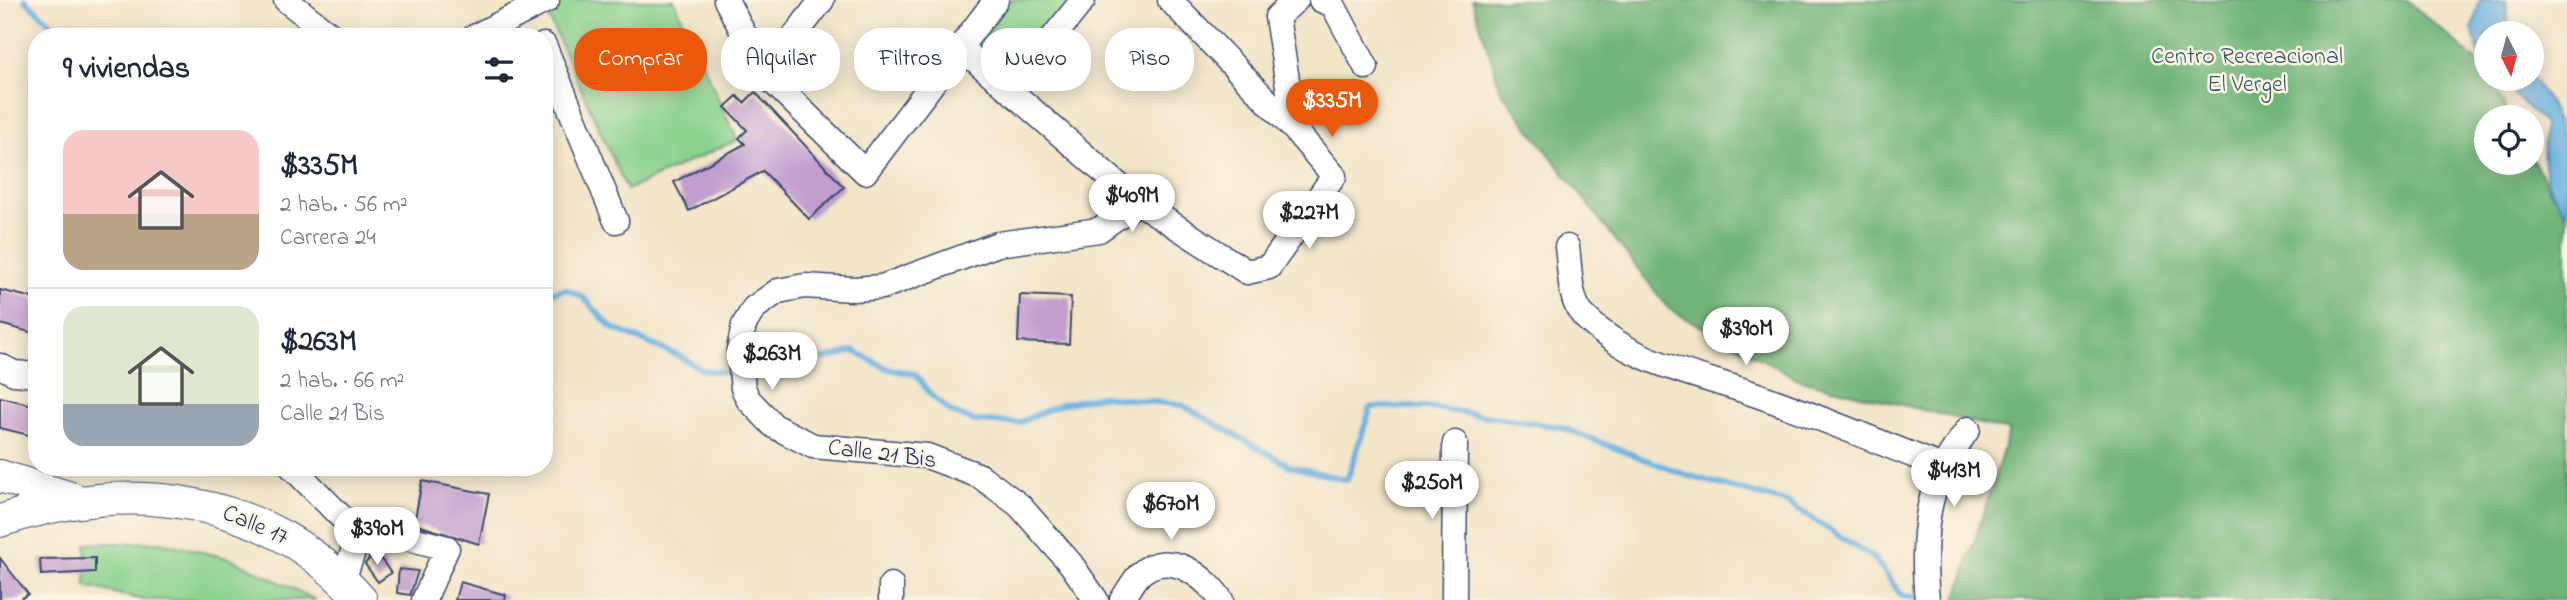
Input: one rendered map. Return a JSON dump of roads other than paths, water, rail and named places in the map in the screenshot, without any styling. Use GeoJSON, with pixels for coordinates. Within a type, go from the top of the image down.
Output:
{"type":"FeatureCollection","features":[{"type":"Feature","properties":{"kind":"main road","name":"Calle 17"},"geometry":{"type":"LineString","coordinates":[[0,476],[24,486],[85,501]]}},
{"type":"Feature","properties":{"kind":"main road","name":"Calle 17"},"geometry":{"type":"LineString","coordinates":[[0,521],[25,512],[85,501],[153,500],[223,509],[288,537],[352,590]]}},
{"type":"Feature","properties":{"kind":"street"},"geometry":{"type":"LineString","coordinates":[[286,0],[322,28]]}},
{"type":"Feature","properties":{"kind":"street"},"geometry":{"type":"LineString","coordinates":[[726,0],[741,28]]}},
{"type":"Feature","properties":{"kind":"street"},"geometry":{"type":"LineString","coordinates":[[800,28],[822,0]]}},
{"type":"Feature","properties":{"kind":"street"},"geometry":{"type":"LineString","coordinates":[[967,38],[996,0]]}},
{"type":"Feature","properties":{"kind":"street"},"geometry":{"type":"LineString","coordinates":[[1061,28],[1083,0]]}},
{"type":"Feature","properties":{"kind":"street"},"geometry":{"type":"LineString","coordinates":[[1014,91],[1138,202],[1247,272],[1269,267],[1334,176],[1295,130],[1170,0]]}},
{"type":"Feature","properties":{"kind":"street"},"geometry":{"type":"LineString","coordinates":[[1295,130],[1277,18],[1296,0]]}},
{"type":"Feature","properties":{"kind":"street"},"geometry":{"type":"LineString","coordinates":[[1321,0],[1333,5],[1366,67]]}},
{"type":"Feature","properties":{"kind":"street"},"geometry":{"type":"LineString","coordinates":[[492,28],[538,5],[540,28]]}},
{"type":"Feature","properties":{"kind":"street"},"geometry":{"type":"LineString","coordinates":[[967,53],[981,64]]}},
{"type":"Feature","properties":{"kind":"street"},"geometry":{"type":"LineString","coordinates":[[553,67],[616,221]]}},
{"type":"Feature","properties":{"kind":"street"},"geometry":{"type":"LineString","coordinates":[[782,91],[865,172],[927,91]]}},
{"type":"Feature","properties":{"kind":"street","name":"Calle 21 Bis"},"geometry":{"type":"LineString","coordinates":[[1096,600],[1071,564],[1019,505],[980,476],[927,456],[813,446],[774,426],[748,399],[741,375],[739,350],[744,325],[754,308],[788,288],[882,286],[998,244],[1099,230],[1138,202]]}},
{"type":"Feature","properties":{"kind":"street"},"geometry":{"type":"LineString","coordinates":[[1567,247],[1574,295],[1580,312],[1619,344],[1656,363],[1754,394],[1943,467]]}},
{"type":"Feature","properties":{"kind":"street"},"geometry":{"type":"LineString","coordinates":[[0,366],[14,373],[28,375]]}},
{"type":"Feature","properties":{"kind":"street"},"geometry":{"type":"LineString","coordinates":[[1927,600],[1924,550],[1930,512],[1943,467],[1968,429]]}},
{"type":"Feature","properties":{"kind":"street"},"geometry":{"type":"LineString","coordinates":[[1454,600],[1455,443]]}},
{"type":"Feature","properties":{"kind":"street"},"geometry":{"type":"LineString","coordinates":[[301,476],[359,535],[352,590]]}},
{"type":"Feature","properties":{"kind":"street"},"geometry":{"type":"LineString","coordinates":[[404,537],[447,548],[424,600]]}},
{"type":"Feature","properties":{"kind":"street"},"geometry":{"type":"LineString","coordinates":[[1122,600],[1142,571],[1158,565],[1175,565],[1192,570],[1212,586],[1221,600]]}},
{"type":"Feature","properties":{"kind":"water"},"geometry":{"type":"Polygon","coordinates":[[[2480,0],[2506,0],[2507,21],[2474,21],[2480,0]]]}},
{"type":"Feature","properties":{"kind":"water"},"geometry":{"type":"Polygon","coordinates":[[[2511,91],[2542,91],[2552,110],[2563,142],[2567,215],[2552,192],[2545,172],[2544,105],[2525,105],[2511,91]]]}},
{"type":"Feature","properties":{"kind":"waterway"},"geometry":{"type":"LineString","coordinates":[[25,0],[56,28]]}},
{"type":"Feature","properties":{"kind":"waterway"},"geometry":{"type":"LineString","coordinates":[[553,292],[567,289],[583,297],[611,327],[681,357],[702,370],[722,372]]}},
{"type":"Feature","properties":{"kind":"waterway"},"geometry":{"type":"LineString","coordinates":[[751,373],[773,372],[788,359],[798,355],[827,358],[854,351],[888,369],[915,374],[931,395],[951,412],[974,421],[1018,423],[1059,405],[1101,396],[1182,405],[1290,466],[1347,480],[1371,407],[1427,407],[1560,427],[1686,475],[1788,503],[1875,559],[1902,596],[1920,598]]}},
{"type":"Feature","properties":{"kind":"park label","name":"Centro Recreacional El Vergel"},"geometry":{"type":"Point","coordinates":[2247,71]}}]}
